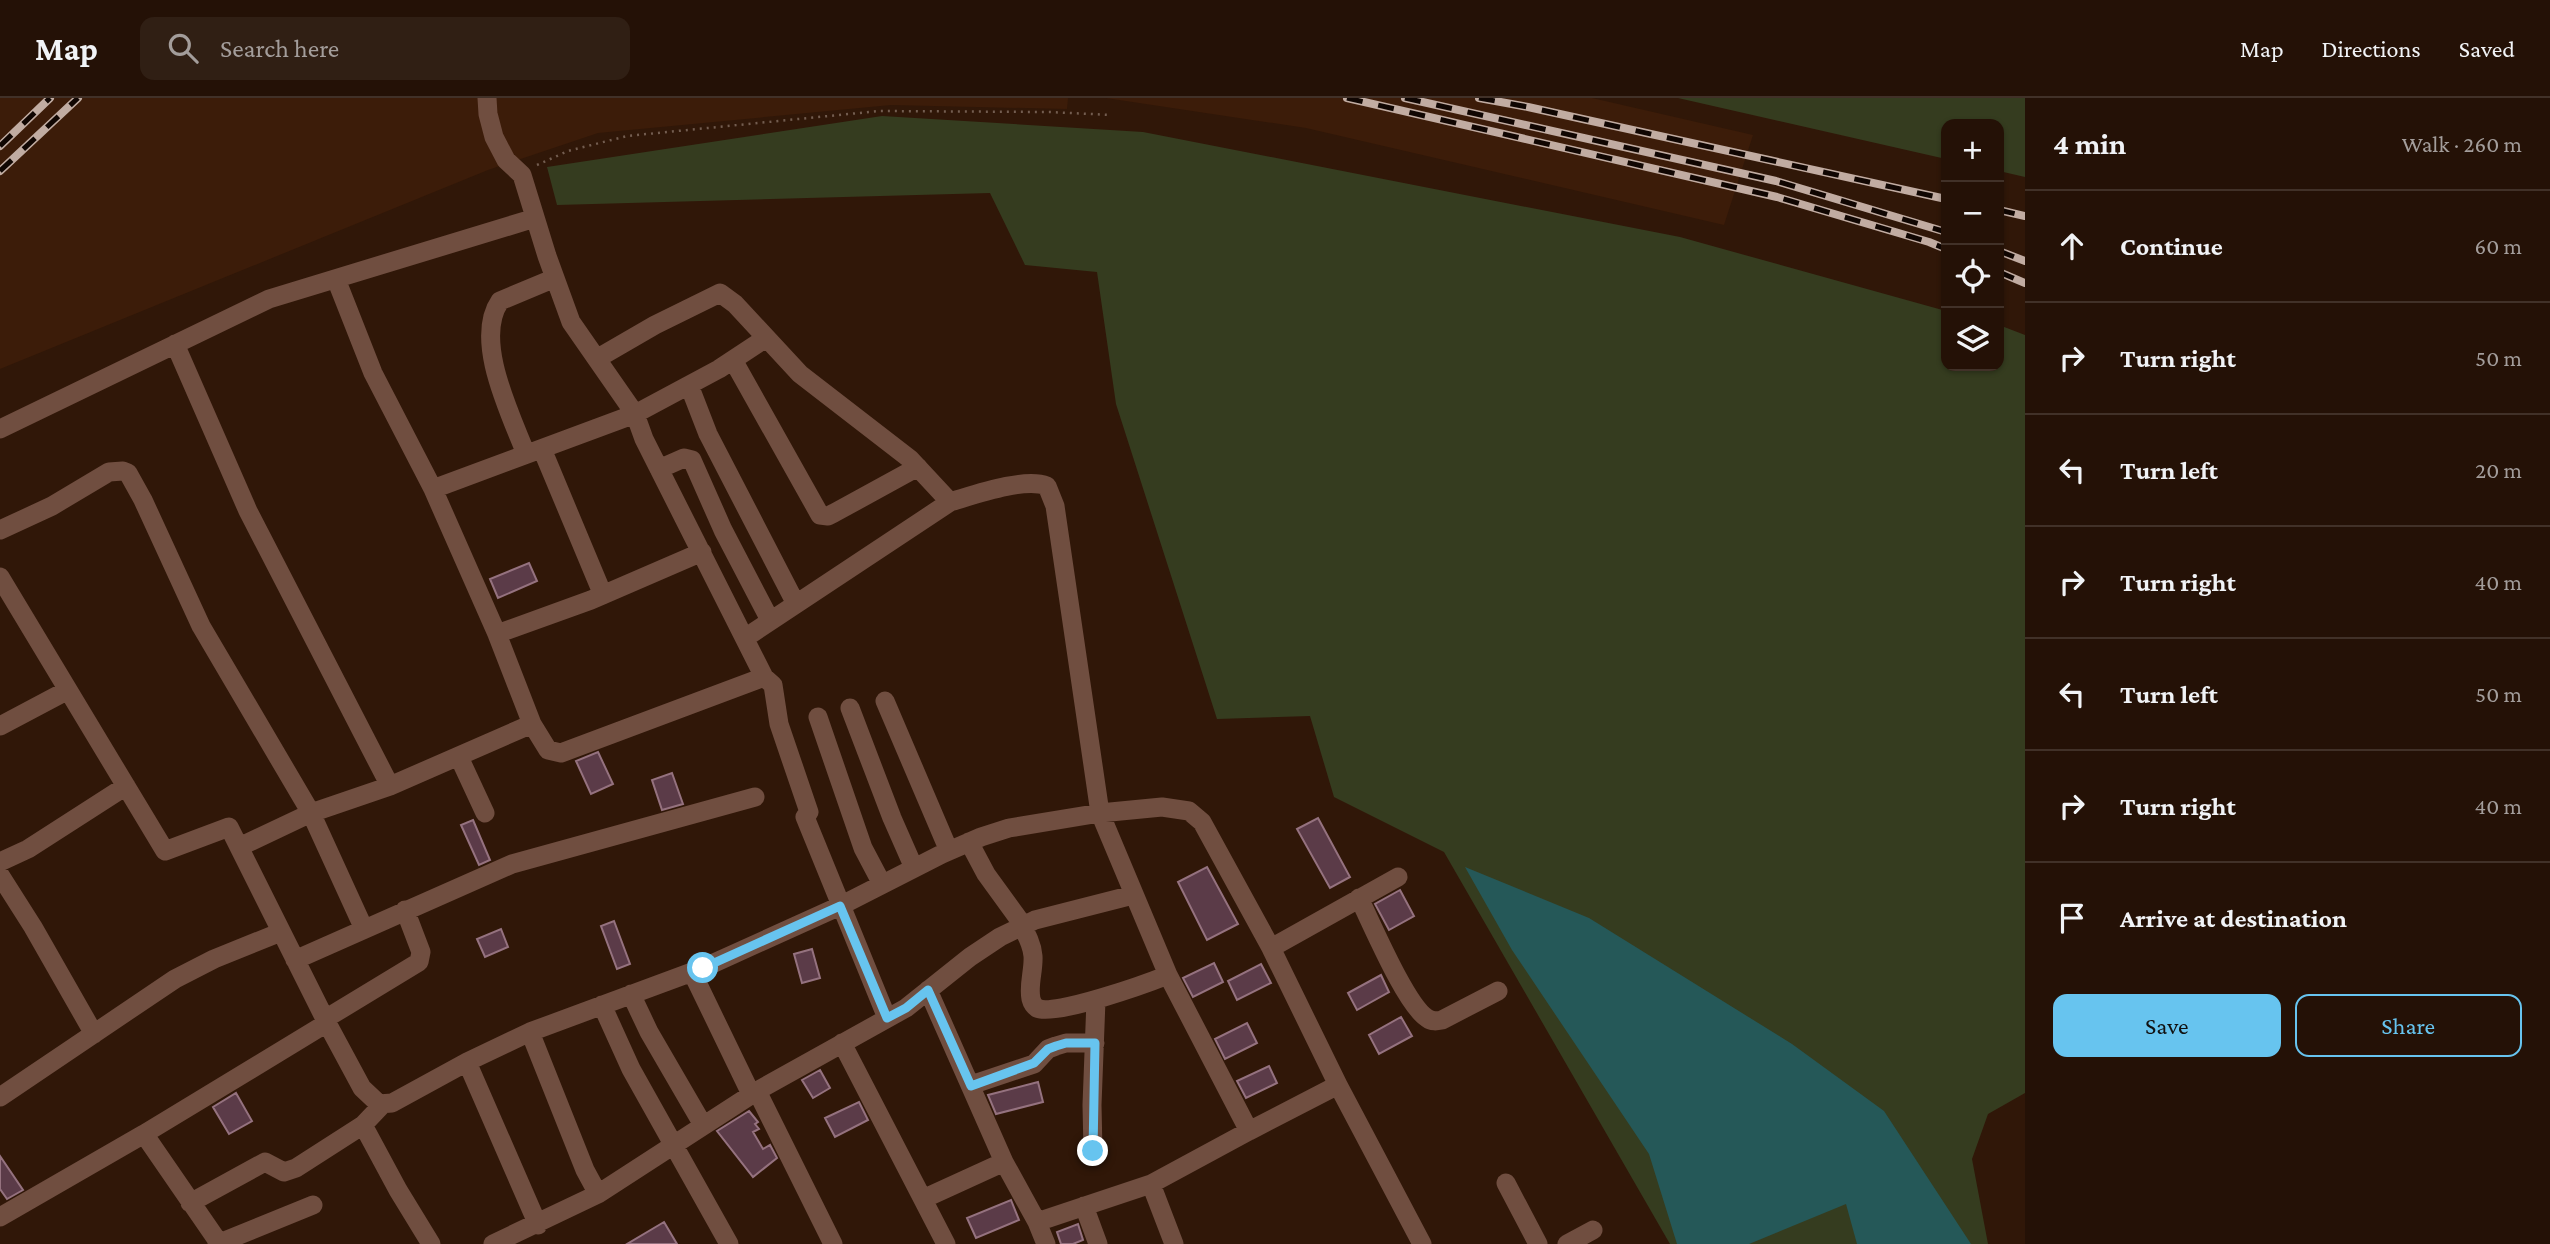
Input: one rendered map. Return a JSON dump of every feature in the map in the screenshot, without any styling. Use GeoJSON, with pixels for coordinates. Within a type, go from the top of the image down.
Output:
{"type":"FeatureCollection","features":[{"type":"Feature","properties":{"kind":"street"},"geometry":{"type":"LineString","coordinates":[[487,98],[488,114],[500,153],[522,175],[571,322],[635,414],[659,468],[764,677],[773,685],[779,724],[809,812],[805,817],[887,1018]]}},
{"type":"Feature","properties":{"kind":"street"},"geometry":{"type":"LineString","coordinates":[[0,429],[270,299],[535,218]]}},
{"type":"Feature","properties":{"kind":"street"},"geometry":{"type":"LineString","coordinates":[[555,278],[500,301],[496,307],[491,328],[496,376],[603,594]]}},
{"type":"Feature","properties":{"kind":"street"},"geometry":{"type":"LineString","coordinates":[[337,279],[373,373],[433,489],[497,634],[532,724],[548,750],[561,753],[764,677]]}},
{"type":"Feature","properties":{"kind":"street"},"geometry":{"type":"LineString","coordinates":[[597,358],[720,293],[735,304],[800,373],[911,459],[950,502]]}},
{"type":"Feature","properties":{"kind":"street"},"geometry":{"type":"LineString","coordinates":[[433,489],[635,414],[733,360],[766,338]]}},
{"type":"Feature","properties":{"kind":"street"},"geometry":{"type":"LineString","coordinates":[[176,344],[248,510],[390,786]]}},
{"type":"Feature","properties":{"kind":"street"},"geometry":{"type":"LineString","coordinates":[[733,360],[820,515],[828,516],[918,467]]}},
{"type":"Feature","properties":{"kind":"street"},"geometry":{"type":"LineString","coordinates":[[689,385],[708,434],[796,604]]}},
{"type":"Feature","properties":{"kind":"street"},"geometry":{"type":"LineString","coordinates":[[659,468],[684,458],[691,460],[723,530],[770,620]]}},
{"type":"Feature","properties":{"kind":"street"},"geometry":{"type":"LineString","coordinates":[[0,530],[52,506],[109,472],[128,473],[201,626],[311,813],[364,929]]}},
{"type":"Feature","properties":{"kind":"street"},"geometry":{"type":"LineString","coordinates":[[745,638],[950,502],[987,491],[1035,483],[1047,486],[1055,506],[1100,813],[1168,975],[1249,1131]]}},
{"type":"Feature","properties":{"kind":"street"},"geometry":{"type":"LineString","coordinates":[[497,634],[603,594],[702,552]]}},
{"type":"Feature","properties":{"kind":"street"},"geometry":{"type":"LineString","coordinates":[[0,577],[165,851],[229,827],[326,1021],[362,1088],[375,1102],[382,1105],[392,1103],[467,1062],[530,1032],[692,972],[840,906],[969,842],[1009,828],[1100,813],[1162,807],[1189,811],[1209,831],[1422,1244]]}},
{"type":"Feature","properties":{"kind":"street"},"geometry":{"type":"LineString","coordinates":[[0,726],[68,690]]}},
{"type":"Feature","properties":{"kind":"street"},"geometry":{"type":"LineString","coordinates":[[885,701],[949,851]]}},
{"type":"Feature","properties":{"kind":"street"},"geometry":{"type":"LineString","coordinates":[[850,708],[914,868]]}},
{"type":"Feature","properties":{"kind":"street"},"geometry":{"type":"LineString","coordinates":[[818,717],[859,836],[882,884]]}},
{"type":"Feature","properties":{"kind":"street"},"geometry":{"type":"LineString","coordinates":[[239,847],[311,813],[390,786],[532,724]]}},
{"type":"Feature","properties":{"kind":"street"},"geometry":{"type":"LineString","coordinates":[[459,757],[485,813]]}},
{"type":"Feature","properties":{"kind":"street"},"geometry":{"type":"LineString","coordinates":[[0,862],[28,849],[126,786]]}},
{"type":"Feature","properties":{"kind":"street"},"geometry":{"type":"LineString","coordinates":[[295,960],[512,864],[755,797]]}},
{"type":"Feature","properties":{"kind":"street"},"geometry":{"type":"LineString","coordinates":[[969,842],[986,874],[1029,939],[1033,956],[1031,995],[1034,1006],[1051,1009],[1097,1000],[1168,975]]}},
{"type":"Feature","properties":{"kind":"street"},"geometry":{"type":"LineString","coordinates":[[0,875],[94,1034]]}},
{"type":"Feature","properties":{"kind":"street"},"geometry":{"type":"LineString","coordinates":[[1271,948],[1398,877]]}},
{"type":"Feature","properties":{"kind":"street"},"geometry":{"type":"LineString","coordinates":[[494,1244],[598,1194],[754,1093],[906,1008],[970,957],[1022,925],[1133,895]]}},
{"type":"Feature","properties":{"kind":"street"},"geometry":{"type":"LineString","coordinates":[[1359,898],[1408,997],[1427,1019],[1443,1020],[1499,991]]}},
{"type":"Feature","properties":{"kind":"street"},"geometry":{"type":"LineString","coordinates":[[0,1217],[144,1133],[419,961],[421,952],[405,910]]}},
{"type":"Feature","properties":{"kind":"street"},"geometry":{"type":"LineString","coordinates":[[0,1097],[175,979],[214,958],[281,932]]}},
{"type":"Feature","properties":{"kind":"street"},"geometry":{"type":"LineString","coordinates":[[692,972],[833,1244]]}},
{"type":"Feature","properties":{"kind":"street"},"geometry":{"type":"LineString","coordinates":[[928,990],[1004,1162],[1046,1244]]}},
{"type":"Feature","properties":{"kind":"street"},"geometry":{"type":"LineString","coordinates":[[631,994],[649,1032],[703,1125]]}},
{"type":"Feature","properties":{"kind":"street"},"geometry":{"type":"LineString","coordinates":[[1093,1151],[1097,1000]]}},
{"type":"Feature","properties":{"kind":"street"},"geometry":{"type":"LineString","coordinates":[[602,1005],[631,1069],[729,1244]]}},
{"type":"Feature","properties":{"kind":"street"},"geometry":{"type":"LineString","coordinates":[[530,1032],[585,1170],[598,1194]]}},
{"type":"Feature","properties":{"kind":"street"},"geometry":{"type":"LineString","coordinates":[[971,1086],[1034,1063],[1048,1049],[1056,1046],[1066,1043],[1095,1043]]}},
{"type":"Feature","properties":{"kind":"street"},"geometry":{"type":"LineString","coordinates":[[842,1044],[946,1244]]}},
{"type":"Feature","properties":{"kind":"street"},"geometry":{"type":"LineString","coordinates":[[467,1062],[538,1225]]}},
{"type":"Feature","properties":{"kind":"street"},"geometry":{"type":"LineString","coordinates":[[1037,1222],[1151,1184],[1338,1085]]}},
{"type":"Feature","properties":{"kind":"street"},"geometry":{"type":"LineString","coordinates":[[190,1203],[265,1162],[284,1172],[296,1168],[363,1125],[382,1105]]}},
{"type":"Feature","properties":{"kind":"street"},"geometry":{"type":"LineString","coordinates":[[363,1125],[398,1191],[431,1244]]}},
{"type":"Feature","properties":{"kind":"street"},"geometry":{"type":"LineString","coordinates":[[144,1133],[218,1243],[313,1205]]}},
{"type":"Feature","properties":{"kind":"street"},"geometry":{"type":"LineString","coordinates":[[923,1199],[1004,1162]]}},
{"type":"Feature","properties":{"kind":"street"},"geometry":{"type":"LineString","coordinates":[[1506,1183],[1538,1244]]}},
{"type":"Feature","properties":{"kind":"street"},"geometry":{"type":"LineString","coordinates":[[1151,1184],[1174,1244]]}},
{"type":"Feature","properties":{"kind":"street"},"geometry":{"type":"LineString","coordinates":[[1084,1206],[1098,1244]]}},
{"type":"Feature","properties":{"kind":"street"},"geometry":{"type":"LineString","coordinates":[[1567,1244],[1593,1230]]}},
{"type":"Feature","properties":{"kind":"path"},"geometry":{"type":"LineString","coordinates":[[522,175],[540,163],[568,151],[640,135],[879,111],[1111,115]]}},
{"type":"Feature","properties":{"kind":"shaded area"},"geometry":{"type":"Polygon","coordinates":[[[0,98],[1068,98],[1067,109],[891,105],[598,133],[488,170],[0,369],[0,98]]]}},
{"type":"Feature","properties":{"kind":"shaded area"},"geometry":{"type":"Polygon","coordinates":[[[1106,98],[1592,98],[1753,135],[1724,225],[1306,128],[1106,98]]]}},
{"type":"Feature","properties":{"kind":"green space"},"geometry":{"type":"Polygon","coordinates":[[[1678,98],[2025,98],[2025,177],[2004,172],[2004,119],[1941,119],[1941,158],[1678,98]]]}},
{"type":"Feature","properties":{"kind":"green space"},"geometry":{"type":"Polygon","coordinates":[[[882,116],[1143,132],[1680,237],[1941,310],[1941,371],[2004,371],[2004,327],[2025,335],[2025,1093],[1988,1114],[1972,1159],[1988,1244],[1670,1244],[1444,852],[1334,797],[1310,716],[1217,719],[1116,404],[1097,272],[1025,265],[990,193],[557,205],[547,167],[882,116]]]}},
{"type":"Feature","properties":{"kind":"water"},"geometry":{"type":"Polygon","coordinates":[[[1465,867],[1589,918],[1792,1044],[1884,1111],[1971,1244],[1857,1244],[1846,1204],[1749,1244],[1677,1244],[1649,1154],[1512,950],[1465,867]]]}},
{"type":"Feature","properties":{"kind":"building"},"geometry":{"type":"Polygon","coordinates":[[[529,563],[537,581],[498,598],[490,579],[529,563]]]}},
{"type":"Feature","properties":{"kind":"building"},"geometry":{"type":"Polygon","coordinates":[[[598,752],[613,784],[591,794],[576,761],[598,752]]]}},
{"type":"Feature","properties":{"kind":"building"},"geometry":{"type":"Polygon","coordinates":[[[672,773],[683,804],[662,810],[652,780],[672,773]]]}},
{"type":"Feature","properties":{"kind":"building"},"geometry":{"type":"Polygon","coordinates":[[[1318,818],[1350,877],[1330,888],[1297,829],[1318,818]]]}},
{"type":"Feature","properties":{"kind":"building"},"geometry":{"type":"Polygon","coordinates":[[[473,820],[490,860],[479,865],[461,825],[473,820]]]}},
{"type":"Feature","properties":{"kind":"building"},"geometry":{"type":"Polygon","coordinates":[[[1207,867],[1238,924],[1207,940],[1178,882],[1207,867]]]}},
{"type":"Feature","properties":{"kind":"building"},"geometry":{"type":"Polygon","coordinates":[[[1400,890],[1414,916],[1389,930],[1375,904],[1400,890]]]}},
{"type":"Feature","properties":{"kind":"building"},"geometry":{"type":"Polygon","coordinates":[[[614,921],[630,964],[617,969],[601,926],[614,921]]]}},
{"type":"Feature","properties":{"kind":"building"},"geometry":{"type":"Polygon","coordinates":[[[501,929],[508,947],[485,957],[477,939],[501,929]]]}},
{"type":"Feature","properties":{"kind":"building"},"geometry":{"type":"Polygon","coordinates":[[[812,949],[820,978],[802,983],[794,954],[812,949]]]}},
{"type":"Feature","properties":{"kind":"building"},"geometry":{"type":"Polygon","coordinates":[[[1214,963],[1223,982],[1193,997],[1183,978],[1214,963]]]}},
{"type":"Feature","properties":{"kind":"building"},"geometry":{"type":"Polygon","coordinates":[[[1261,964],[1271,983],[1237,1000],[1228,981],[1261,964]]]}},
{"type":"Feature","properties":{"kind":"building"},"geometry":{"type":"Polygon","coordinates":[[[1381,975],[1389,992],[1357,1010],[1348,993],[1381,975]]]}},
{"type":"Feature","properties":{"kind":"building"},"geometry":{"type":"Polygon","coordinates":[[[1401,1017],[1412,1036],[1379,1054],[1369,1035],[1401,1017]]]}},
{"type":"Feature","properties":{"kind":"building"},"geometry":{"type":"Polygon","coordinates":[[[1247,1023],[1257,1043],[1225,1059],[1215,1039],[1247,1023]]]}},
{"type":"Feature","properties":{"kind":"building"},"geometry":{"type":"Polygon","coordinates":[[[1269,1066],[1277,1083],[1246,1098],[1237,1081],[1269,1066]]]}},
{"type":"Feature","properties":{"kind":"building"},"geometry":{"type":"Polygon","coordinates":[[[820,1070],[830,1088],[813,1098],[802,1080],[820,1070]]]}},
{"type":"Feature","properties":{"kind":"building"},"geometry":{"type":"Polygon","coordinates":[[[1038,1082],[1043,1102],[996,1114],[988,1095],[1038,1082]]]}},
{"type":"Feature","properties":{"kind":"building"},"geometry":{"type":"Polygon","coordinates":[[[236,1093],[252,1121],[229,1134],[213,1107],[236,1093]]]}},
{"type":"Feature","properties":{"kind":"building"},"geometry":{"type":"Polygon","coordinates":[[[859,1102],[868,1120],[835,1137],[825,1118],[859,1102]]]}},
{"type":"Feature","properties":{"kind":"building"},"geometry":{"type":"Polygon","coordinates":[[[749,1111],[758,1122],[755,1124],[759,1129],[753,1132],[763,1149],[770,1145],[777,1158],[753,1177],[717,1131],[749,1111]]]}},
{"type":"Feature","properties":{"kind":"building"},"geometry":{"type":"Polygon","coordinates":[[[0,1156],[23,1190],[7,1199],[0,1189],[0,1156]]]}},
{"type":"Feature","properties":{"kind":"building"},"geometry":{"type":"Polygon","coordinates":[[[1011,1200],[1019,1220],[976,1238],[967,1218],[1011,1200]]]}},
{"type":"Feature","properties":{"kind":"building"},"geometry":{"type":"Polygon","coordinates":[[[664,1222],[677,1244],[627,1244],[664,1222]]]}},
{"type":"Feature","properties":{"kind":"building"},"geometry":{"type":"Polygon","coordinates":[[[1078,1224],[1083,1240],[1073,1244],[1061,1244],[1057,1232],[1078,1224]]]}},
{"type":"Feature","properties":{"kind":"railway"},"geometry":{"type":"LineString","coordinates":[[0,146],[50,98]]}},
{"type":"Feature","properties":{"kind":"railway"},"geometry":{"type":"LineString","coordinates":[[0,171],[78,98]]}},
{"type":"Feature","properties":{"kind":"railway"},"geometry":{"type":"LineString","coordinates":[[1347,98],[1777,197],[1941,247]]}},
{"type":"Feature","properties":{"kind":"railway"},"geometry":{"type":"LineString","coordinates":[[1405,98],[1776,181],[1941,230]]}},
{"type":"Feature","properties":{"kind":"railway"},"geometry":{"type":"LineString","coordinates":[[1479,98],[1941,198]]}},
{"type":"Feature","properties":{"kind":"railway"},"geometry":{"type":"LineString","coordinates":[[2004,211],[2025,216]]}},
{"type":"Feature","properties":{"kind":"railway"},"geometry":{"type":"LineString","coordinates":[[2004,253],[2025,261]]}},
{"type":"Feature","properties":{"kind":"railway"},"geometry":{"type":"LineString","coordinates":[[2004,274],[2025,283]]}},
{"type":"Feature","properties":{"kind":"route"},"geometry":{"type":"LineString","coordinates":[[703,968],[840,906],[887,1018],[906,1008],[928,990],[971,1086],[1034,1063],[1048,1049],[1056,1046],[1066,1043],[1095,1043],[1093,1151]]}}]}
